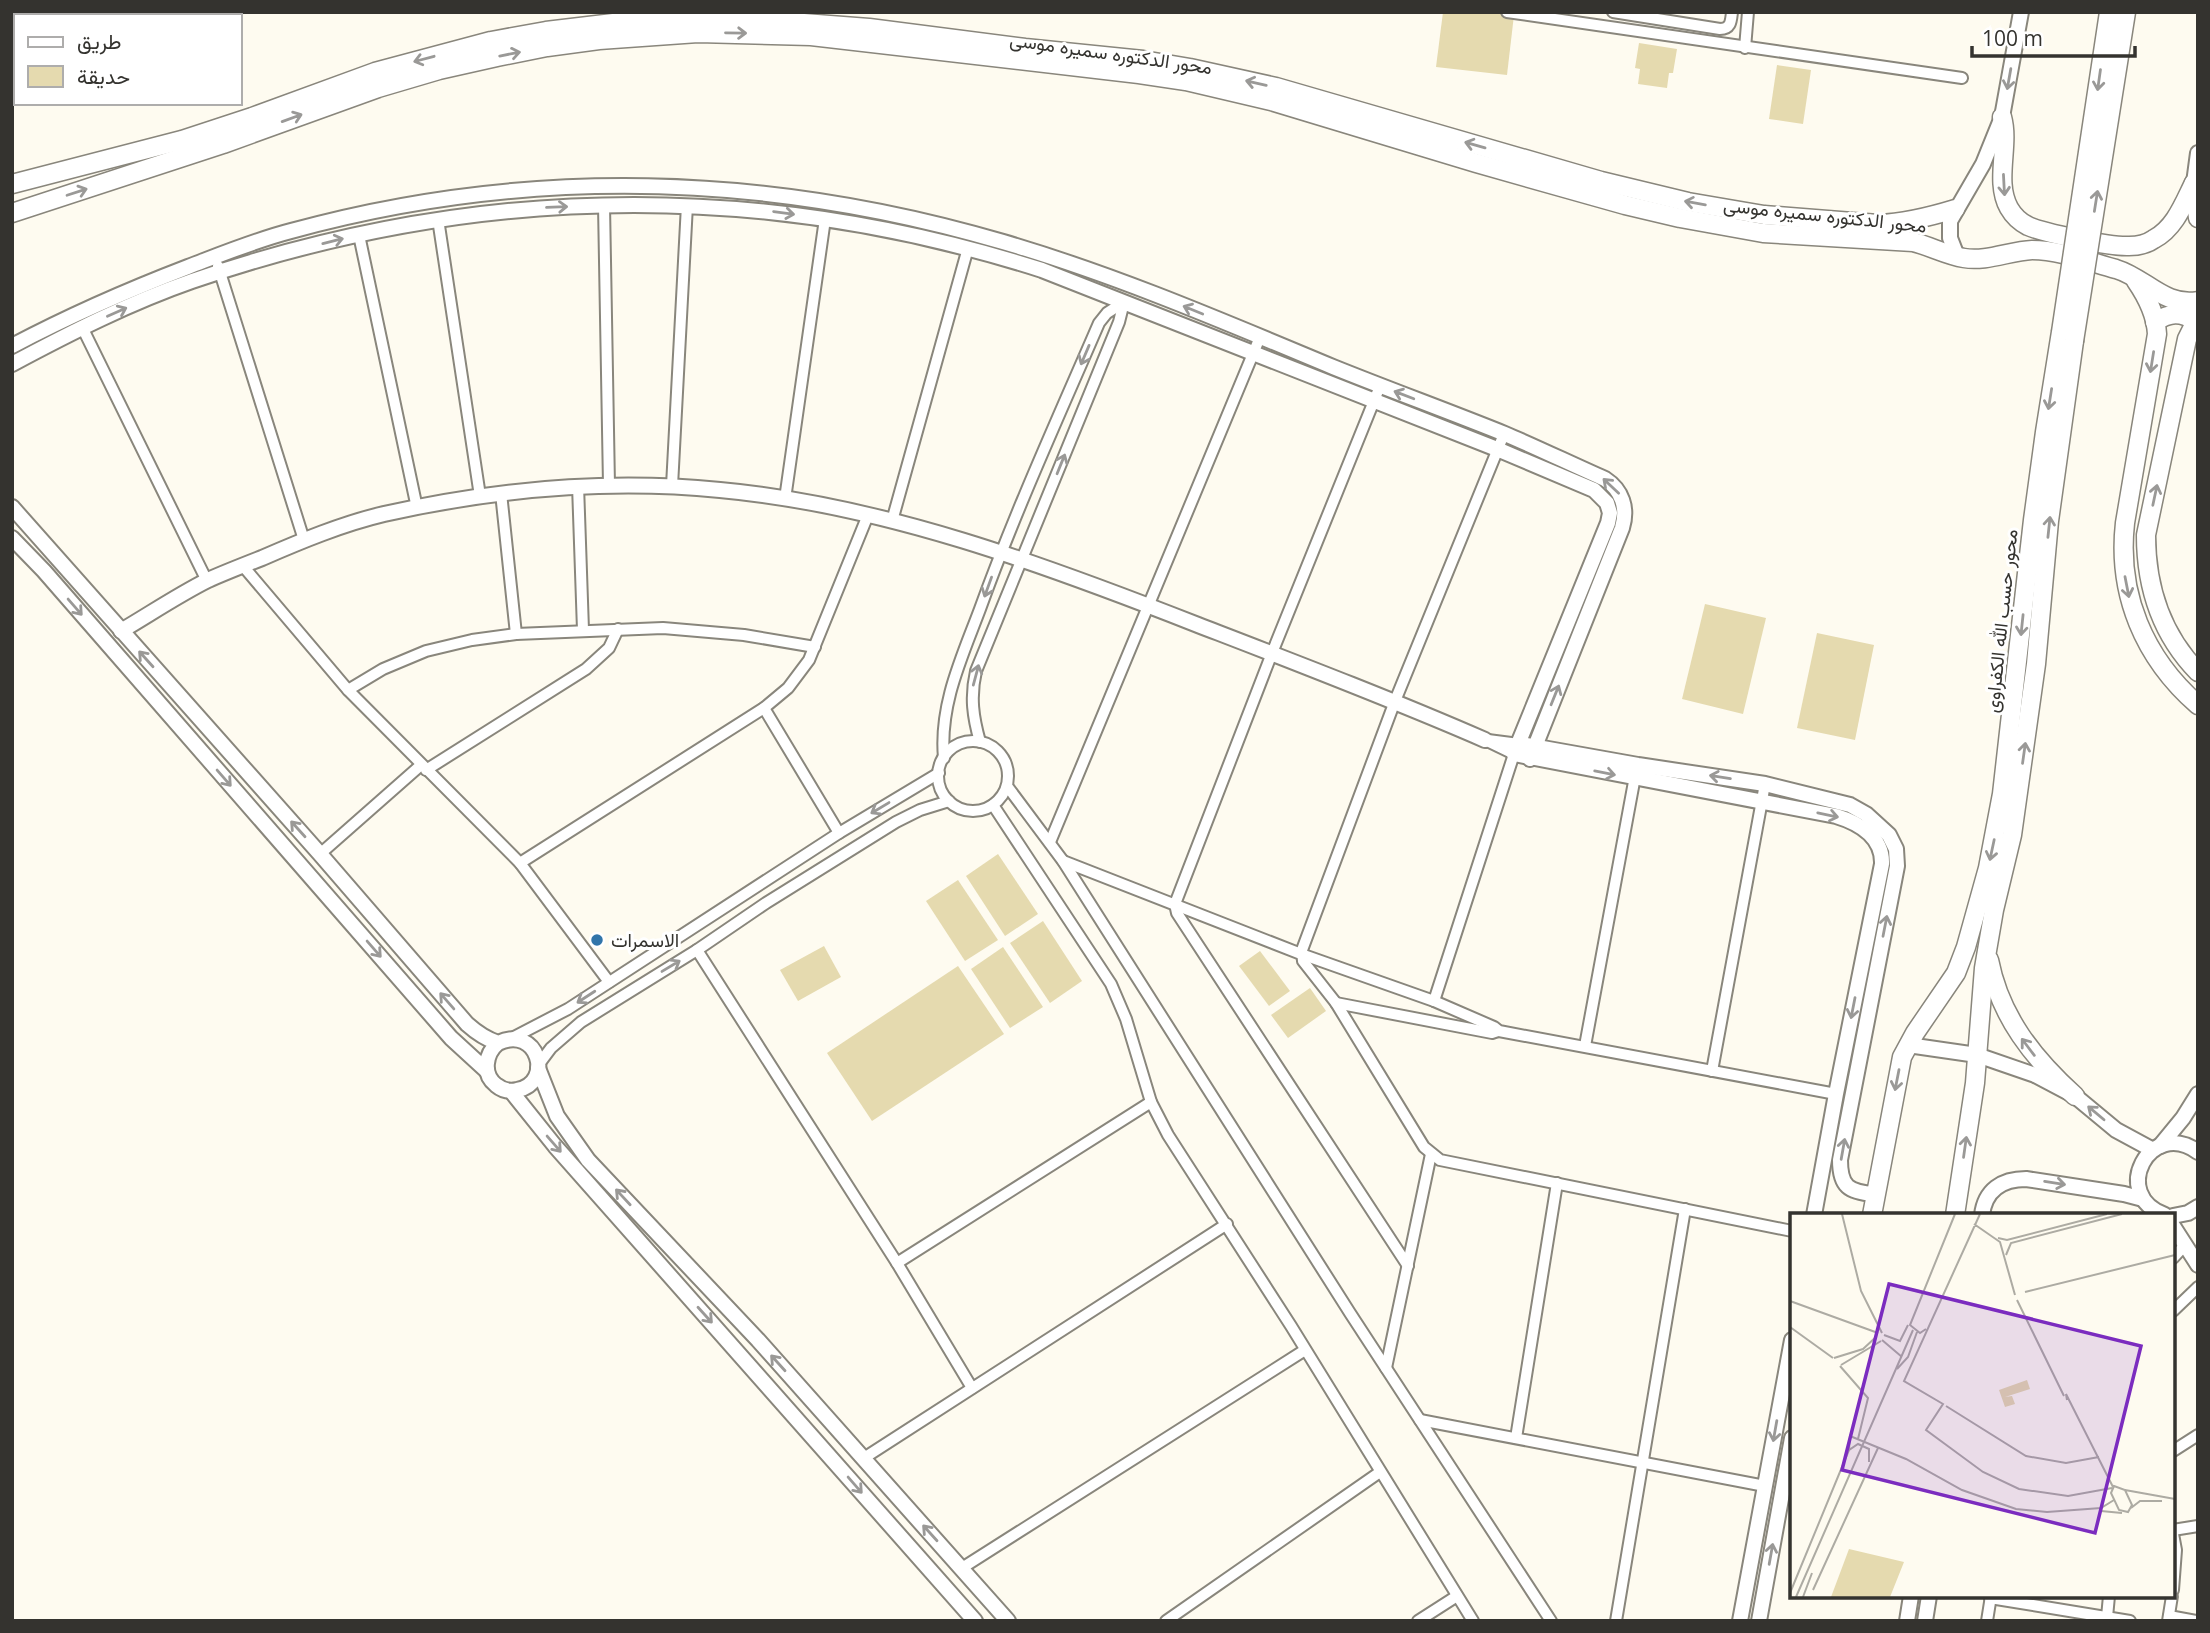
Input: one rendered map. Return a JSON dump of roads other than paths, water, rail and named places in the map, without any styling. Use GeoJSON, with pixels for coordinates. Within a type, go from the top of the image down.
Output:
{"type":"FeatureCollection","features":[{"type":"Feature","properties":{"kind":"main road","name":"محور حسب الله الكفراوى"},"geometry":{"type":"LineString","coordinates":[[1955,1213],[1975,1083],[1987,948],[2018,797],[2036,664],[2068,336],[2109,12]]}},
{"type":"Feature","properties":{"kind":"main road","name":"محور حسب الله الكفراوى"},"geometry":{"type":"LineString","coordinates":[[1873,1202],[1899,1067],[1908,1045],[1956,973],[1988,868],[2002,794],[2035,508],[2126,12]]}},
{"type":"Feature","properties":{"kind":"main road","name":"محور الدكتوره سميره موسى"},"geometry":{"type":"LineString","coordinates":[[12,184],[182,140],[375,72],[491,41],[597,24],[698,18],[812,22],[1143,60],[1190,68],[1276,87],[1612,183],[1688,202],[1764,215],[1878,224],[1921,219],[1955,209]]}},
{"type":"Feature","properties":{"kind":"main road","name":"محور الدكتوره سميره موسى"},"geometry":{"type":"LineString","coordinates":[[12,213],[223,144],[378,88],[439,70],[547,47],[598,40],[698,33],[811,36],[1186,81],[1271,102],[1653,212],[1763,233],[1913,242],[1957,256],[1980,258],[2042,250],[2119,270],[2175,301],[2198,301]]}},
{"type":"Feature","properties":{"kind":"main road"},"geometry":{"type":"LineString","coordinates":[[2003,117],[2006,138],[2004,198],[2020,221],[2036,229],[2121,246],[2138,245],[2154,240],[2167,229],[2194,183]]}},
{"type":"Feature","properties":{"kind":"main road"},"geometry":{"type":"LineString","coordinates":[[2194,183],[2198,218]]}},
{"type":"Feature","properties":{"kind":"main road"},"geometry":{"type":"LineString","coordinates":[[2132,276],[2144,293],[2157,334],[2125,523],[2125,578],[2133,613],[2148,646],[2168,675],[2198,705]]}},
{"type":"Feature","properties":{"kind":"main road"},"geometry":{"type":"LineString","coordinates":[[2155,322],[2175,313],[2197,319],[2187,339],[2146,535],[2146,552],[2151,587],[2163,621],[2180,651],[2198,672]]}},
{"type":"Feature","properties":{"kind":"main road"},"geometry":{"type":"LineString","coordinates":[[1987,948],[1996,986],[2016,1029],[2045,1068],[2075,1096]]}},
{"type":"Feature","properties":{"kind":"street"},"geometry":{"type":"LineString","coordinates":[[1507,12],[1962,78]]}},
{"type":"Feature","properties":{"kind":"street"},"geometry":{"type":"LineString","coordinates":[[1613,12],[1720,29],[1727,28],[1731,17]]}},
{"type":"Feature","properties":{"kind":"street"},"geometry":{"type":"LineString","coordinates":[[1745,48],[1748,12]]}},
{"type":"Feature","properties":{"kind":"street"},"geometry":{"type":"LineString","coordinates":[[1957,256],[1949,233],[1950,221],[1983,164],[2003,117],[2021,12]]}},
{"type":"Feature","properties":{"kind":"street"},"geometry":{"type":"LineString","coordinates":[[2194,183],[2198,153]]}},
{"type":"Feature","properties":{"kind":"street"},"geometry":{"type":"LineString","coordinates":[[12,346],[97,304],[215,256],[288,231],[402,205],[517,189],[652,186],[784,195],[830,202],[1008,243],[1124,302],[1594,490],[1604,498],[1610,513],[1608,523],[1516,749],[1434,1001]]}},
{"type":"Feature","properties":{"kind":"street"},"geometry":{"type":"LineString","coordinates":[[517,189],[518,209]]}},
{"type":"Feature","properties":{"kind":"street"},"geometry":{"type":"LineString","coordinates":[[604,205],[609,485]]}},
{"type":"Feature","properties":{"kind":"street"},"geometry":{"type":"LineString","coordinates":[[672,486],[687,205]]}},
{"type":"Feature","properties":{"kind":"street"},"geometry":{"type":"LineString","coordinates":[[12,364],[82,327],[159,293],[220,273],[359,235],[438,219],[518,209],[687,205],[770,211],[825,219],[1045,263],[1130,285],[1504,434],[1605,479],[1619,492],[1625,521],[1532,752]]}},
{"type":"Feature","properties":{"kind":"street"},"geometry":{"type":"LineString","coordinates":[[438,219],[480,496]]}},
{"type":"Feature","properties":{"kind":"street"},"geometry":{"type":"LineString","coordinates":[[785,499],[825,219]]}},
{"type":"Feature","properties":{"kind":"street"},"geometry":{"type":"LineString","coordinates":[[359,235],[417,508]]}},
{"type":"Feature","properties":{"kind":"street"},"geometry":{"type":"LineString","coordinates":[[892,521],[968,248]]}},
{"type":"Feature","properties":{"kind":"street"},"geometry":{"type":"LineString","coordinates":[[215,256],[304,540]]}},
{"type":"Feature","properties":{"kind":"street"},"geometry":{"type":"LineString","coordinates":[[980,742],[972,711],[976,671],[1119,322],[1130,285]]}},
{"type":"Feature","properties":{"kind":"street"},"geometry":{"type":"LineString","coordinates":[[944,758],[956,746],[972,742],[980,742],[995,749],[1008,770],[1004,793],[993,805],[972,811],[949,801],[942,791],[939,773],[944,758],[943,725],[948,699],[1000,554],[1099,323],[1124,302]]}},
{"type":"Feature","properties":{"kind":"street"},"geometry":{"type":"LineString","coordinates":[[82,327],[207,581]]}},
{"type":"Feature","properties":{"kind":"street"},"geometry":{"type":"LineString","coordinates":[[1050,842],[1260,337]]}},
{"type":"Feature","properties":{"kind":"street"},"geometry":{"type":"LineString","coordinates":[[1381,386],[1272,653],[1175,904],[1177,913],[1408,1266]]}},
{"type":"Feature","properties":{"kind":"street"},"geometry":{"type":"LineString","coordinates":[[1504,434],[1395,701],[1301,954],[1303,961],[1336,1003],[1422,1144],[1431,1154],[1447,1163],[1790,1231]]}},
{"type":"Feature","properties":{"kind":"street"},"geometry":{"type":"LineString","coordinates":[[578,485],[583,630]]}},
{"type":"Feature","properties":{"kind":"street"},"geometry":{"type":"LineString","coordinates":[[121,631],[207,581],[304,540],[383,514],[480,496],[578,485],[672,486],[733,491],[868,515],[1022,559],[1395,701],[1485,740],[1516,749],[1636,772],[1843,818],[1878,832]]}},
{"type":"Feature","properties":{"kind":"street"},"geometry":{"type":"LineString","coordinates":[[501,493],[516,634]]}},
{"type":"Feature","properties":{"kind":"street"},"geometry":{"type":"LineString","coordinates":[[12,508],[320,854],[467,1024],[482,1036],[504,1041],[517,1040],[530,1045],[537,1057],[557,1116],[589,1160],[758,1340],[1008,1621]]}},
{"type":"Feature","properties":{"kind":"street"},"geometry":{"type":"LineString","coordinates":[[520,863],[764,708],[796,679],[815,647],[868,515]]}},
{"type":"Feature","properties":{"kind":"street"},"geometry":{"type":"LineString","coordinates":[[12,538],[452,1038],[487,1071],[493,1083],[505,1090],[519,1090],[532,1082],[551,1048],[580,1022],[896,822],[920,810],[949,801]]}},
{"type":"Feature","properties":{"kind":"street"},"geometry":{"type":"LineString","coordinates":[[44,572],[58,559]]}},
{"type":"Feature","properties":{"kind":"street"},"geometry":{"type":"LineString","coordinates":[[243,566],[348,690],[520,863],[609,982]]}},
{"type":"Feature","properties":{"kind":"street"},"geometry":{"type":"LineString","coordinates":[[348,690],[383,669],[426,651],[472,640],[516,634],[663,628],[707,631],[815,647]]}},
{"type":"Feature","properties":{"kind":"street"},"geometry":{"type":"LineString","coordinates":[[320,854],[424,768],[586,669],[608,648],[618,629]]}},
{"type":"Feature","properties":{"kind":"street"},"geometry":{"type":"LineString","coordinates":[[764,708],[839,834]]}},
{"type":"Feature","properties":{"kind":"street"},"geometry":{"type":"LineString","coordinates":[[1636,772],[1765,784],[1850,805],[1878,832],[1894,843],[1896,866],[1840,1166],[1842,1178],[1849,1188],[1873,1202]]}},
{"type":"Feature","properties":{"kind":"street"},"geometry":{"type":"LineString","coordinates":[[1585,1046],[1636,772]]}},
{"type":"Feature","properties":{"kind":"street"},"geometry":{"type":"LineString","coordinates":[[487,1071],[487,1058],[504,1041],[568,1009],[839,834],[939,773]]}},
{"type":"Feature","properties":{"kind":"street"},"geometry":{"type":"LineString","coordinates":[[1712,1071],[1765,784]]}},
{"type":"Feature","properties":{"kind":"street"},"geometry":{"type":"LineString","coordinates":[[1007,786],[1050,842],[1551,1621]]}},
{"type":"Feature","properties":{"kind":"street"},"geometry":{"type":"LineString","coordinates":[[993,805],[1111,984],[1126,1019],[1151,1102],[1168,1135],[1227,1224],[1473,1621]]}},
{"type":"Feature","properties":{"kind":"street"},"geometry":{"type":"LineString","coordinates":[[1814,1213],[1882,864],[1878,832]]}},
{"type":"Feature","properties":{"kind":"street"},"geometry":{"type":"LineString","coordinates":[[1063,862],[1301,954],[1434,1001],[1499,1031]]}},
{"type":"Feature","properties":{"kind":"street"},"geometry":{"type":"LineString","coordinates":[[697,950],[897,1263],[972,1388]]}},
{"type":"Feature","properties":{"kind":"street"},"geometry":{"type":"LineString","coordinates":[[1336,1003],[1585,1046],[1836,1094]]}},
{"type":"Feature","properties":{"kind":"street"},"geometry":{"type":"LineString","coordinates":[[1908,1045],[1976,1055],[2035,1074],[2075,1096],[2116,1130],[2156,1148],[2174,1143],[2198,1152]]}},
{"type":"Feature","properties":{"kind":"street"},"geometry":{"type":"LineString","coordinates":[[511,1091],[555,1146],[975,1621]]}},
{"type":"Feature","properties":{"kind":"street"},"geometry":{"type":"LineString","coordinates":[[2161,1213],[2143,1199],[2140,1192],[2138,1177],[2142,1161],[2183,1118],[2198,1094]]}},
{"type":"Feature","properties":{"kind":"street"},"geometry":{"type":"LineString","coordinates":[[897,1263],[1151,1102]]}},
{"type":"Feature","properties":{"kind":"street"},"geometry":{"type":"LineString","coordinates":[[1386,1368],[1431,1154]]}},
{"type":"Feature","properties":{"kind":"street"},"geometry":{"type":"LineString","coordinates":[[1983,1213],[1991,1192],[2007,1181],[2017,1179],[2143,1199]]}},
{"type":"Feature","properties":{"kind":"street"},"geometry":{"type":"LineString","coordinates":[[1516,1438],[1557,1183]]}},
{"type":"Feature","properties":{"kind":"street"},"geometry":{"type":"LineString","coordinates":[[1615,1621],[1685,1209]]}},
{"type":"Feature","properties":{"kind":"street"},"geometry":{"type":"LineString","coordinates":[[2175,1216],[2197,1211]]}},
{"type":"Feature","properties":{"kind":"street"},"geometry":{"type":"LineString","coordinates":[[864,1458],[1227,1224]]}},
{"type":"Feature","properties":{"kind":"street"},"geometry":{"type":"LineString","coordinates":[[2175,1229],[2198,1265]]}},
{"type":"Feature","properties":{"kind":"street"},"geometry":{"type":"LineString","coordinates":[[2175,1256],[2185,1245]]}},
{"type":"Feature","properties":{"kind":"street"},"geometry":{"type":"LineString","coordinates":[[2175,1309],[2198,1287]]}},
{"type":"Feature","properties":{"kind":"street"},"geometry":{"type":"LineString","coordinates":[[741,1356],[758,1340]]}},
{"type":"Feature","properties":{"kind":"street"},"geometry":{"type":"LineString","coordinates":[[962,1568],[1305,1350]]}},
{"type":"Feature","properties":{"kind":"street"},"geometry":{"type":"LineString","coordinates":[[1740,1621],[1790,1351]]}},
{"type":"Feature","properties":{"kind":"street"},"geometry":{"type":"LineString","coordinates":[[1420,1420],[1765,1486]]}},
{"type":"Feature","properties":{"kind":"street"},"geometry":{"type":"LineString","coordinates":[[2175,1450],[2198,1435]]}},
{"type":"Feature","properties":{"kind":"street"},"geometry":{"type":"LineString","coordinates":[[1759,1621],[1790,1449]]}},
{"type":"Feature","properties":{"kind":"street"},"geometry":{"type":"LineString","coordinates":[[1166,1621],[1380,1472]]}},
{"type":"Feature","properties":{"kind":"street"},"geometry":{"type":"LineString","coordinates":[[2175,1532],[2198,1526]]}},
{"type":"Feature","properties":{"kind":"street"},"geometry":{"type":"LineString","coordinates":[[2175,1544],[2175,1563]]}},
{"type":"Feature","properties":{"kind":"street"},"geometry":{"type":"LineString","coordinates":[[1418,1621],[1457,1596]]}},
{"type":"Feature","properties":{"kind":"street"},"geometry":{"type":"LineString","coordinates":[[1907,1621],[1911,1598]]}},
{"type":"Feature","properties":{"kind":"street"},"geometry":{"type":"LineString","coordinates":[[1925,1621],[1929,1598]]}},
{"type":"Feature","properties":{"kind":"street"},"geometry":{"type":"LineString","coordinates":[[1987,1621],[1990,1598]]}},
{"type":"Feature","properties":{"kind":"street"},"geometry":{"type":"LineString","coordinates":[[2002,1598],[2037,1601],[2130,1621]]}},
{"type":"Feature","properties":{"kind":"street"},"geometry":{"type":"LineString","coordinates":[[2107,1617],[2109,1598]]}},
{"type":"Feature","properties":{"kind":"street"},"geometry":{"type":"LineString","coordinates":[[2172,1598],[2169,1618],[2196,1621]]}},
{"type":"Feature","properties":{"kind":"place","name":"الاسمرات"},"geometry":{"type":"Point","coordinates":[597,940]}}]}
